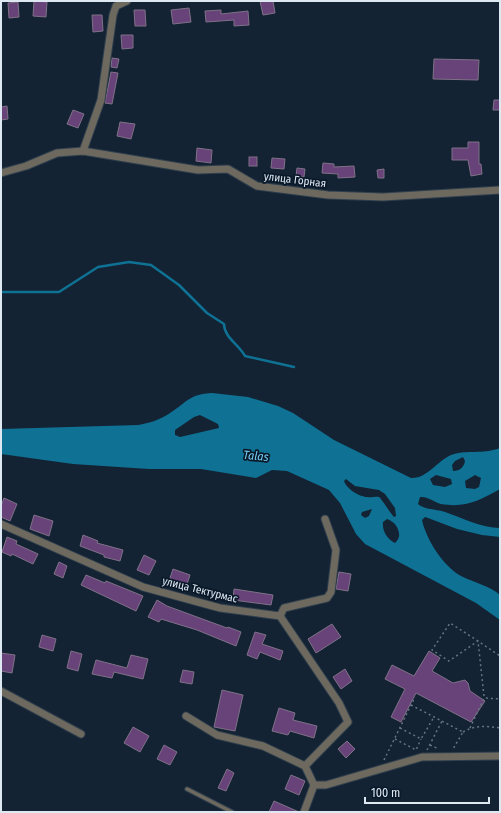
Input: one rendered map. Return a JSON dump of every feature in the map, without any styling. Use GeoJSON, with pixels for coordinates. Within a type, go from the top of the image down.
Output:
{"type":"FeatureCollection","features":[{"type":"Feature","properties":{"kind":"street"},"geometry":{"type":"LineString","coordinates":[[83,151],[101,100],[115,3],[127,1]]}},
{"type":"Feature","properties":{"kind":"street","name":"улица Горная"},"geometry":{"type":"LineString","coordinates":[[1,173],[57,153],[83,151],[198,170],[228,169],[257,186],[328,195],[383,197],[500,190]]}},
{"type":"Feature","properties":{"kind":"street"},"geometry":{"type":"LineString","coordinates":[[305,766],[348,722],[339,703],[280,616],[284,608],[327,598],[331,592],[336,550],[325,519]]}},
{"type":"Feature","properties":{"kind":"street","name":"улица Тектурмас"},"geometry":{"type":"LineString","coordinates":[[1,524],[143,587],[220,608],[280,616]]}},
{"type":"Feature","properties":{"kind":"street"},"geometry":{"type":"LineString","coordinates":[[1,690],[81,734]]}},
{"type":"Feature","properties":{"kind":"street"},"geometry":{"type":"LineString","coordinates":[[186,716],[217,735],[263,746],[305,766],[314,785],[304,812]]}},
{"type":"Feature","properties":{"kind":"street"},"geometry":{"type":"LineString","coordinates":[[314,785],[326,785],[422,757],[500,756]]}},
{"type":"Feature","properties":{"kind":"lane"},"geometry":{"type":"LineString","coordinates":[[187,789],[232,812]]}},
{"type":"Feature","properties":{"kind":"path"},"geometry":{"type":"LineString","coordinates":[[478,641],[449,661],[432,650],[450,623],[478,641],[500,656]]}},
{"type":"Feature","properties":{"kind":"path"},"geometry":{"type":"LineString","coordinates":[[478,641],[484,696]]}},
{"type":"Feature","properties":{"kind":"path"},"geometry":{"type":"LineString","coordinates":[[379,770],[415,697]]}},
{"type":"Feature","properties":{"kind":"path"},"geometry":{"type":"LineString","coordinates":[[470,728],[484,698],[500,699]]}},
{"type":"Feature","properties":{"kind":"path"},"geometry":{"type":"LineString","coordinates":[[411,705],[463,732]]}},
{"type":"Feature","properties":{"kind":"path"},"geometry":{"type":"LineString","coordinates":[[416,750],[434,717]]}},
{"type":"Feature","properties":{"kind":"path"},"geometry":{"type":"LineString","coordinates":[[425,754],[442,721]]}},
{"type":"Feature","properties":{"kind":"path"},"geometry":{"type":"LineString","coordinates":[[449,756],[463,732],[470,728],[484,726],[500,728]]}},
{"type":"Feature","properties":{"kind":"path"},"geometry":{"type":"LineString","coordinates":[[400,728],[421,739]]}},
{"type":"Feature","properties":{"kind":"path"},"geometry":{"type":"LineString","coordinates":[[395,738],[421,752]]}},
{"type":"Feature","properties":{"kind":"water","name":"Talas"},"geometry":{"type":"Polygon","coordinates":[[[212,393],[248,397],[278,406],[293,413],[334,440],[411,478],[422,476],[451,455],[463,452],[487,451],[500,448],[500,489],[478,500],[465,504],[441,504],[428,498],[420,497],[418,504],[445,512],[479,525],[500,528],[500,537],[482,535],[457,529],[425,517],[422,520],[431,543],[442,559],[454,572],[486,586],[500,595],[500,620],[476,603],[365,544],[356,534],[340,503],[329,490],[287,471],[272,470],[256,478],[201,469],[149,469],[73,464],[1,454],[1,429],[138,425],[162,418],[189,399],[212,393]],[[200,415],[194,417],[175,430],[175,435],[180,437],[219,428],[218,424],[200,415]],[[463,457],[455,461],[452,465],[453,471],[461,468],[465,461],[463,457]],[[436,475],[430,479],[433,485],[445,487],[452,484],[451,479],[436,475]],[[475,475],[465,481],[466,488],[475,489],[479,487],[481,478],[475,475]],[[346,479],[344,481],[345,484],[357,494],[364,497],[379,497],[394,517],[396,516],[395,508],[385,494],[379,490],[355,486],[346,479]],[[372,509],[362,512],[361,515],[365,518],[369,516],[372,509]],[[387,519],[383,522],[383,529],[395,543],[398,540],[399,533],[394,523],[387,519]]]}},
{"type":"Feature","properties":{"kind":"building"},"geometry":{"type":"Polygon","coordinates":[[[34,1],[47,2],[46,17],[33,16],[34,1]]]}},
{"type":"Feature","properties":{"kind":"building"},"geometry":{"type":"Polygon","coordinates":[[[260,1],[273,1],[275,13],[263,15],[260,1]]]}},
{"type":"Feature","properties":{"kind":"building"},"geometry":{"type":"Polygon","coordinates":[[[18,2],[19,17],[9,18],[8,3],[18,2]]]}},
{"type":"Feature","properties":{"kind":"building"},"geometry":{"type":"Polygon","coordinates":[[[189,8],[191,22],[173,24],[171,10],[189,8]]]}},
{"type":"Feature","properties":{"kind":"building"},"geometry":{"type":"Polygon","coordinates":[[[134,10],[145,10],[146,26],[135,26],[134,10]]]}},
{"type":"Feature","properties":{"kind":"building"},"geometry":{"type":"Polygon","coordinates":[[[221,10],[221,14],[248,11],[249,25],[234,26],[234,20],[206,22],[205,11],[221,10]]]}},
{"type":"Feature","properties":{"kind":"building"},"geometry":{"type":"Polygon","coordinates":[[[92,15],[102,15],[103,31],[93,32],[92,15]]]}},
{"type":"Feature","properties":{"kind":"building"},"geometry":{"type":"Polygon","coordinates":[[[121,35],[133,35],[133,48],[122,49],[121,35]]]}},
{"type":"Feature","properties":{"kind":"building"},"geometry":{"type":"Polygon","coordinates":[[[112,58],[119,59],[117,68],[111,67],[112,58]]]}},
{"type":"Feature","properties":{"kind":"building"},"geometry":{"type":"Polygon","coordinates":[[[434,59],[479,60],[478,80],[433,79],[434,59]]]}},
{"type":"Feature","properties":{"kind":"building"},"geometry":{"type":"Polygon","coordinates":[[[111,72],[118,73],[112,104],[105,103],[111,72]]]}},
{"type":"Feature","properties":{"kind":"building"},"geometry":{"type":"Polygon","coordinates":[[[494,100],[500,100],[500,110],[493,110],[494,100]]]}},
{"type":"Feature","properties":{"kind":"building"},"geometry":{"type":"Polygon","coordinates":[[[7,106],[8,119],[1,120],[1,107],[7,106]]]}},
{"type":"Feature","properties":{"kind":"building"},"geometry":{"type":"Polygon","coordinates":[[[73,110],[84,114],[78,128],[67,124],[73,110]]]}},
{"type":"Feature","properties":{"kind":"building"},"geometry":{"type":"Polygon","coordinates":[[[120,122],[135,124],[131,139],[117,136],[120,122]]]}},
{"type":"Feature","properties":{"kind":"building"},"geometry":{"type":"Polygon","coordinates":[[[468,142],[479,142],[479,164],[481,164],[482,174],[471,176],[468,160],[452,160],[452,148],[468,148],[468,142]]]}},
{"type":"Feature","properties":{"kind":"building"},"geometry":{"type":"Polygon","coordinates":[[[197,148],[212,150],[211,163],[196,161],[197,148]]]}},
{"type":"Feature","properties":{"kind":"building"},"geometry":{"type":"Polygon","coordinates":[[[249,157],[257,157],[257,166],[249,166],[249,157]]]}},
{"type":"Feature","properties":{"kind":"building"},"geometry":{"type":"Polygon","coordinates":[[[272,158],[285,159],[284,169],[271,168],[272,158]]]}},
{"type":"Feature","properties":{"kind":"building"},"geometry":{"type":"Polygon","coordinates":[[[323,163],[334,164],[334,167],[354,166],[355,177],[338,178],[338,174],[322,173],[323,163]]]}},
{"type":"Feature","properties":{"kind":"building"},"geometry":{"type":"Polygon","coordinates":[[[297,168],[305,169],[304,177],[296,176],[297,168]]]}},
{"type":"Feature","properties":{"kind":"building"},"geometry":{"type":"Polygon","coordinates":[[[384,169],[384,178],[378,178],[377,170],[384,169]]]}},
{"type":"Feature","properties":{"kind":"building"},"geometry":{"type":"Polygon","coordinates":[[[4,498],[17,504],[10,521],[1,517],[1,506],[4,498]]]}},
{"type":"Feature","properties":{"kind":"building"},"geometry":{"type":"Polygon","coordinates":[[[34,515],[53,521],[49,536],[30,529],[34,515]]]}},
{"type":"Feature","properties":{"kind":"building"},"geometry":{"type":"Polygon","coordinates":[[[83,535],[98,541],[97,543],[123,550],[120,561],[104,557],[104,555],[80,546],[83,535]]]}},
{"type":"Feature","properties":{"kind":"building"},"geometry":{"type":"Polygon","coordinates":[[[7,537],[17,541],[16,544],[38,554],[33,564],[12,554],[11,556],[2,552],[7,537]]]}},
{"type":"Feature","properties":{"kind":"building"},"geometry":{"type":"Polygon","coordinates":[[[144,555],[156,561],[149,575],[137,570],[144,555]]]}},
{"type":"Feature","properties":{"kind":"building"},"geometry":{"type":"Polygon","coordinates":[[[59,562],[67,566],[63,578],[54,574],[59,562]]]}},
{"type":"Feature","properties":{"kind":"building"},"geometry":{"type":"Polygon","coordinates":[[[173,569],[190,575],[186,587],[169,581],[173,569]]]}},
{"type":"Feature","properties":{"kind":"building"},"geometry":{"type":"Polygon","coordinates":[[[339,572],[351,574],[348,591],[336,589],[339,572]]]}},
{"type":"Feature","properties":{"kind":"building"},"geometry":{"type":"Polygon","coordinates":[[[86,575],[105,583],[106,581],[143,596],[136,611],[81,585],[86,575]]]}},
{"type":"Feature","properties":{"kind":"building"},"geometry":{"type":"Polygon","coordinates":[[[234,589],[273,595],[271,605],[233,600],[234,589]]]}},
{"type":"Feature","properties":{"kind":"building"},"geometry":{"type":"Polygon","coordinates":[[[157,600],[167,606],[241,632],[236,646],[197,630],[161,619],[159,622],[148,617],[157,600]]]}},
{"type":"Feature","properties":{"kind":"building"},"geometry":{"type":"Polygon","coordinates":[[[332,624],[341,637],[316,653],[308,639],[332,624]]]}},
{"type":"Feature","properties":{"kind":"building"},"geometry":{"type":"Polygon","coordinates":[[[255,632],[266,635],[262,644],[283,651],[280,660],[260,652],[257,659],[247,655],[255,632]]]}},
{"type":"Feature","properties":{"kind":"building"},"geometry":{"type":"Polygon","coordinates":[[[42,635],[56,639],[53,651],[39,647],[42,635]]]}},
{"type":"Feature","properties":{"kind":"building"},"geometry":{"type":"Polygon","coordinates":[[[71,651],[82,654],[78,671],[67,668],[71,651]]]}},
{"type":"Feature","properties":{"kind":"building"},"geometry":{"type":"Polygon","coordinates":[[[429,651],[440,658],[432,671],[453,683],[465,680],[468,683],[470,691],[485,701],[471,722],[416,693],[401,722],[391,717],[405,689],[385,679],[392,665],[414,676],[429,651]]]}},
{"type":"Feature","properties":{"kind":"building"},"geometry":{"type":"Polygon","coordinates":[[[1,653],[15,655],[12,673],[1,671],[1,653]]]}},
{"type":"Feature","properties":{"kind":"building"},"geometry":{"type":"Polygon","coordinates":[[[131,655],[148,659],[143,679],[114,672],[112,678],[92,674],[96,660],[127,668],[131,655]]]}},
{"type":"Feature","properties":{"kind":"building"},"geometry":{"type":"Polygon","coordinates":[[[345,669],[352,681],[341,689],[333,677],[345,669]]]}},
{"type":"Feature","properties":{"kind":"building"},"geometry":{"type":"Polygon","coordinates":[[[183,670],[194,672],[192,684],[180,682],[183,670]]]}},
{"type":"Feature","properties":{"kind":"building"},"geometry":{"type":"Polygon","coordinates":[[[222,690],[243,695],[235,731],[214,727],[222,690]]]}},
{"type":"Feature","properties":{"kind":"building"},"geometry":{"type":"Polygon","coordinates":[[[279,708],[295,713],[293,720],[317,726],[314,738],[290,731],[288,735],[272,731],[279,708]]]}},
{"type":"Feature","properties":{"kind":"building"},"geometry":{"type":"Polygon","coordinates":[[[133,727],[149,736],[140,752],[124,743],[133,727]]]}},
{"type":"Feature","properties":{"kind":"building"},"geometry":{"type":"Polygon","coordinates":[[[347,741],[355,749],[346,758],[338,749],[347,741]]]}},
{"type":"Feature","properties":{"kind":"building"},"geometry":{"type":"Polygon","coordinates":[[[164,745],[177,752],[170,765],[157,759],[164,745]]]}},
{"type":"Feature","properties":{"kind":"building"},"geometry":{"type":"Polygon","coordinates":[[[227,769],[234,773],[226,791],[218,788],[227,769]]]}},
{"type":"Feature","properties":{"kind":"building"},"geometry":{"type":"Polygon","coordinates":[[[291,775],[305,781],[299,795],[285,789],[291,775]]]}},
{"type":"Feature","properties":{"kind":"building"},"geometry":{"type":"Polygon","coordinates":[[[274,801],[299,812],[269,812],[274,801]]]}},
{"type":"Feature","properties":{"kind":"waterway"},"geometry":{"type":"LineString","coordinates":[[1,292],[59,292],[98,267],[129,262],[151,265],[179,285],[207,313],[224,324],[226,333],[245,356],[294,367]]}}]}
